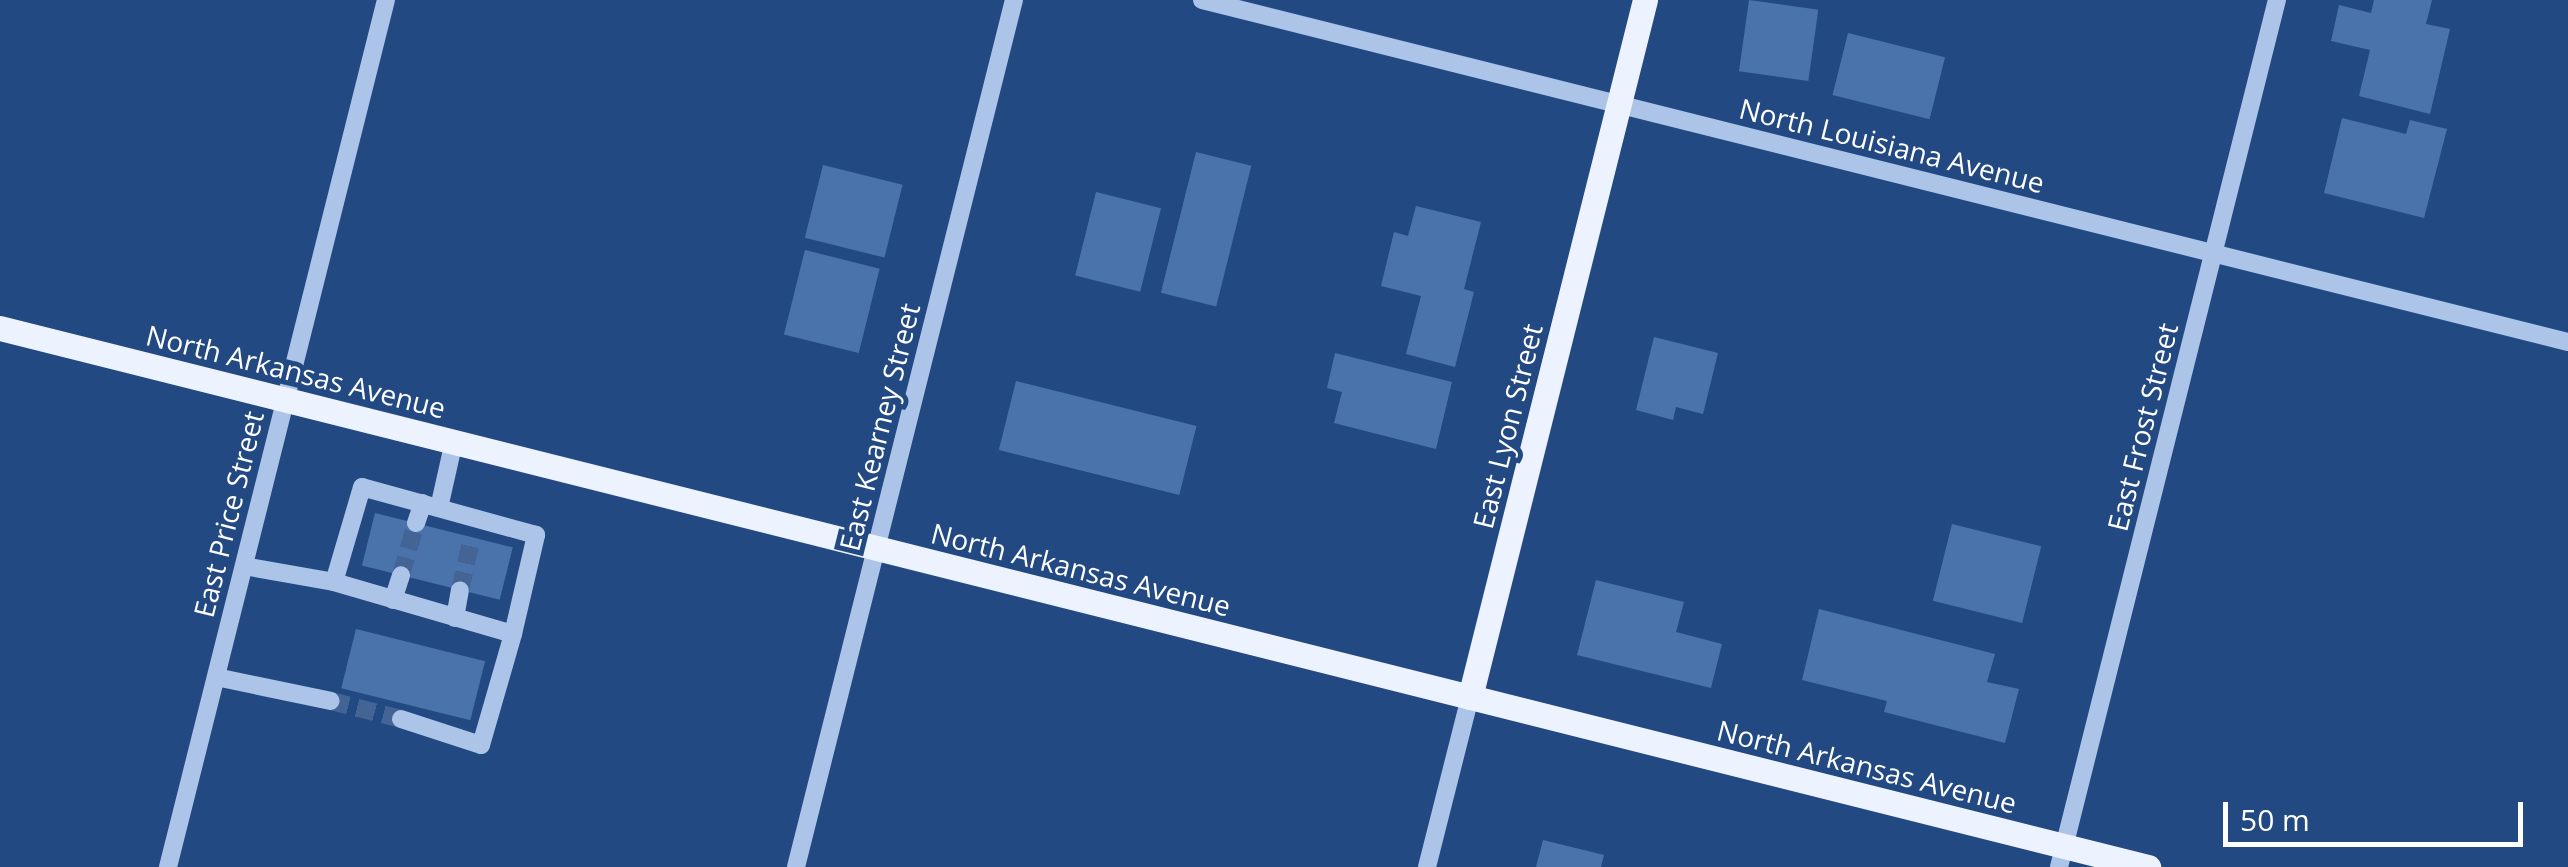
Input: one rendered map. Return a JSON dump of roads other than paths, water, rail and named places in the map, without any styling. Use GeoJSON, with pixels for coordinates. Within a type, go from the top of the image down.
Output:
{"type":"FeatureCollection","features":[{"type":"Feature","properties":{"kind":"main road","name":"East Lyon Street"},"geometry":{"type":"LineString","coordinates":[[1470,697],[1645,0]]}},
{"type":"Feature","properties":{"kind":"main road","name":"North Arkansas Avenue"},"geometry":{"type":"LineString","coordinates":[[0,328],[1470,697],[2062,856],[2148,867]]}},
{"type":"Feature","properties":{"kind":"street","name":"East Price Street"},"geometry":{"type":"LineString","coordinates":[[168,867],[386,0]]}},
{"type":"Feature","properties":{"kind":"street","name":"East Kearney Street"},"geometry":{"type":"LineString","coordinates":[[796,867],[1014,0]]}},
{"type":"Feature","properties":{"kind":"street","name":"North Louisiana Avenue"},"geometry":{"type":"LineString","coordinates":[[1202,0],[2568,342]]}},
{"type":"Feature","properties":{"kind":"street","name":"East Frost Street"},"geometry":{"type":"LineString","coordinates":[[2062,856],[2277,0]]}},
{"type":"Feature","properties":{"kind":"street"},"geometry":{"type":"LineString","coordinates":[[416,523],[431,506],[454,442]]}},
{"type":"Feature","properties":{"kind":"street"},"geometry":{"type":"LineString","coordinates":[[334,582],[362,487],[431,506],[474,528],[536,535],[481,744],[401,719]]}},
{"type":"Feature","properties":{"kind":"street"},"geometry":{"type":"LineString","coordinates":[[244,566],[334,582],[513,634]]}},
{"type":"Feature","properties":{"kind":"street"},"geometry":{"type":"LineString","coordinates":[[393,600],[401,575]]}},
{"type":"Feature","properties":{"kind":"street"},"geometry":{"type":"LineString","coordinates":[[456,618],[460,590]]}},
{"type":"Feature","properties":{"kind":"street"},"geometry":{"type":"LineString","coordinates":[[216,677],[331,701]]}},
{"type":"Feature","properties":{"kind":"street","name":"East Lyon Street"},"geometry":{"type":"LineString","coordinates":[[1427,867],[1470,697]]}},
{"type":"Feature","properties":{"kind":"tunnel"},"geometry":{"type":"LineString","coordinates":[[401,575],[416,523]]}},
{"type":"Feature","properties":{"kind":"tunnel"},"geometry":{"type":"LineString","coordinates":[[460,590],[472,537]]}},
{"type":"Feature","properties":{"kind":"tunnel"},"geometry":{"type":"LineString","coordinates":[[331,701],[401,719]]}}]}
